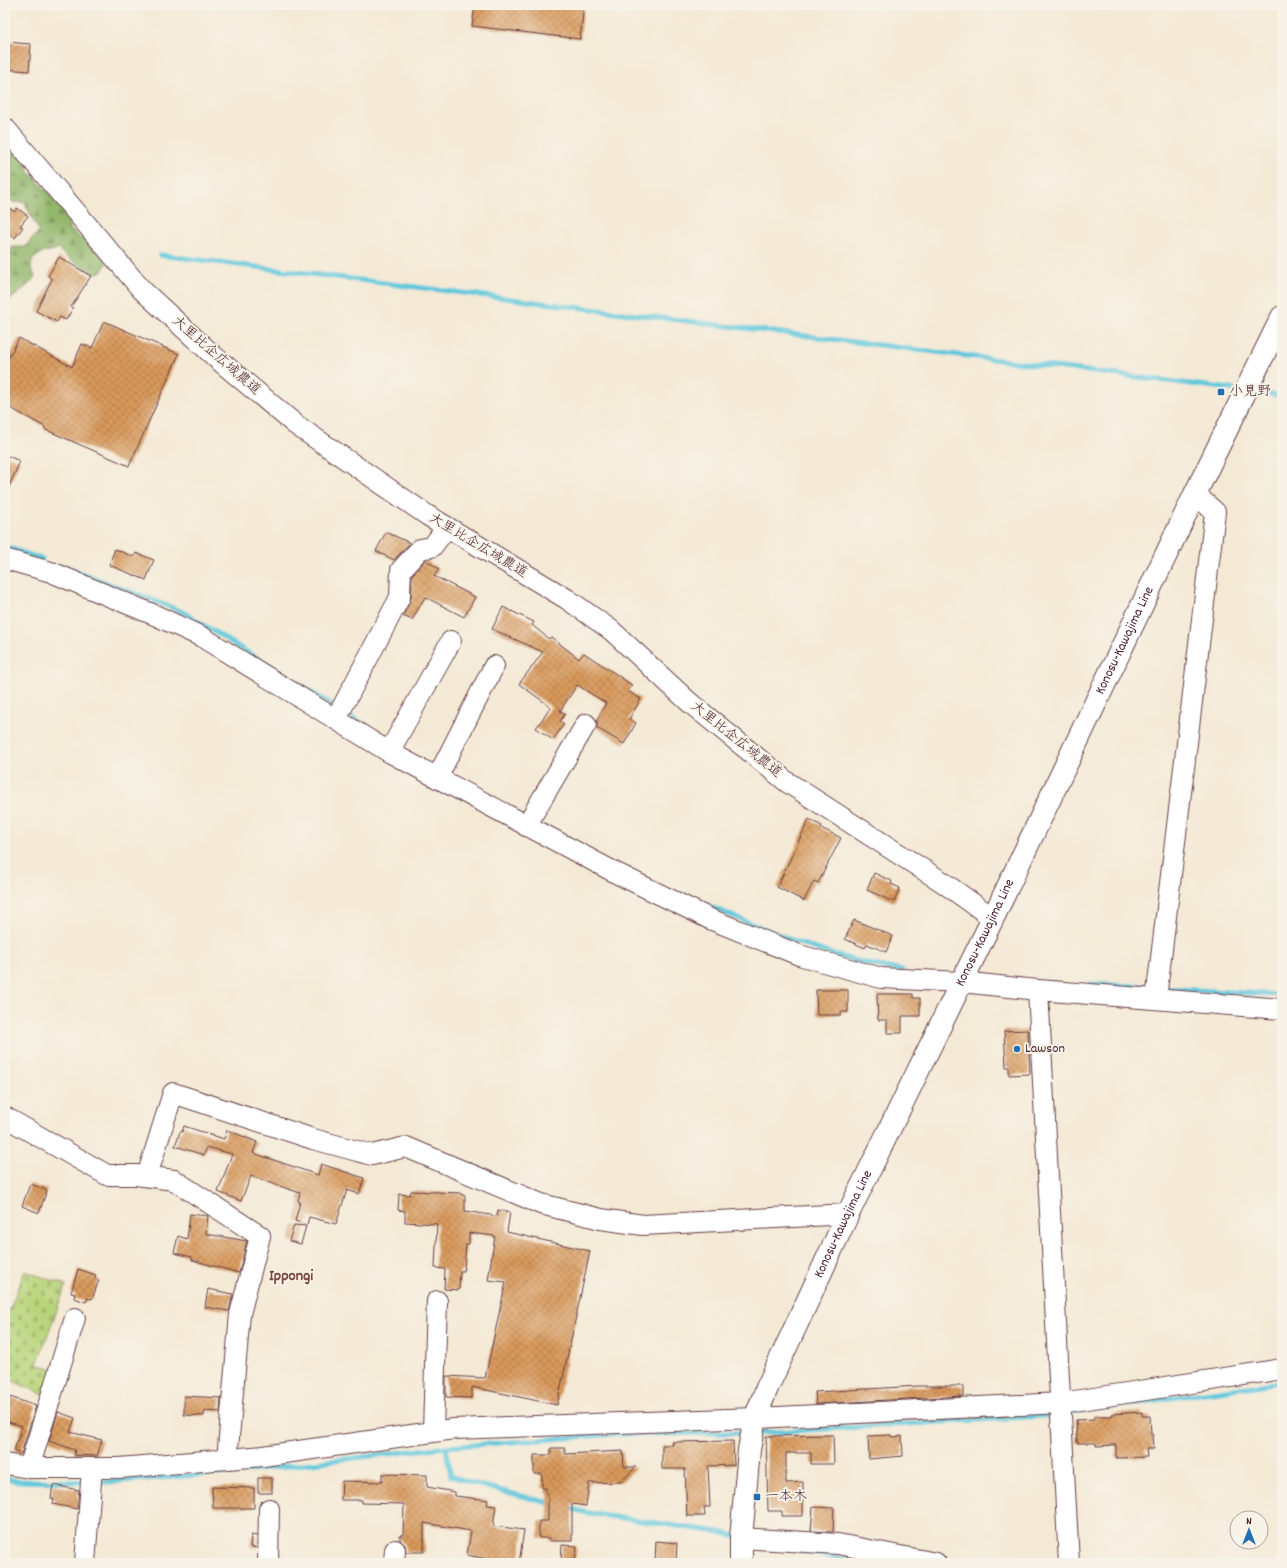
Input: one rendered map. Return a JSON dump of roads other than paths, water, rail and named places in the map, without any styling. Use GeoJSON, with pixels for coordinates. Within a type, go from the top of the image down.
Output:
{"type":"FeatureCollection","features":[{"type":"Feature","properties":{"kind":"main road","name":"Konosu-Kawajima Line"},"geometry":{"type":"LineString","coordinates":[[741,1563],[741,1538],[749,1450],[755,1418],[848,1214],[993,918],[1194,494],[1282,317]]}},
{"type":"Feature","properties":{"kind":"street","name":"大里比企広域農道"},"geometry":{"type":"LineString","coordinates":[[5,128],[142,290],[215,357],[296,425],[427,515],[567,599],[611,630],[689,702],[787,782],[944,883],[993,918]]}},
{"type":"Feature","properties":{"kind":"street"},"geometry":{"type":"LineString","coordinates":[[1156,999],[1215,512],[1194,494]]}},
{"type":"Feature","properties":{"kind":"street"},"geometry":{"type":"LineString","coordinates":[[336,719],[400,597],[402,570],[420,549],[432,547],[447,527]]}},
{"type":"Feature","properties":{"kind":"street"},"geometry":{"type":"LineString","coordinates":[[5,559],[58,575],[157,616],[202,637],[389,752],[526,826],[659,896],[710,919],[799,955],[881,978],[961,982],[1038,990],[1282,1009]]}},
{"type":"Feature","properties":{"kind":"street"},"geometry":{"type":"LineString","coordinates":[[389,752],[451,641]]}},
{"type":"Feature","properties":{"kind":"street"},"geometry":{"type":"LineString","coordinates":[[437,778],[494,666]]}},
{"type":"Feature","properties":{"kind":"street"},"geometry":{"type":"LineString","coordinates":[[526,826],[586,724]]}},
{"type":"Feature","properties":{"kind":"street"},"geometry":{"type":"LineString","coordinates":[[1038,990],[1069,1563]]}},
{"type":"Feature","properties":{"kind":"street"},"geometry":{"type":"LineString","coordinates":[[147,1176],[173,1093],[313,1139],[372,1155],[406,1147],[541,1204],[601,1219],[643,1225],[848,1214]]}},
{"type":"Feature","properties":{"kind":"street"},"geometry":{"type":"LineString","coordinates":[[5,1117],[107,1175],[147,1176],[174,1180],[260,1236],[240,1314],[227,1459]]}},
{"type":"Feature","properties":{"kind":"street"},"geometry":{"type":"LineString","coordinates":[[433,1431],[437,1301]]}},
{"type":"Feature","properties":{"kind":"street"},"geometry":{"type":"LineString","coordinates":[[29,1468],[75,1318]]}},
{"type":"Feature","properties":{"kind":"street"},"geometry":{"type":"LineString","coordinates":[[5,1464],[29,1468],[119,1468],[263,1456],[433,1431],[540,1425],[755,1418],[1061,1403],[1282,1369]]}},
{"type":"Feature","properties":{"kind":"street"},"geometry":{"type":"LineString","coordinates":[[85,1563],[92,1468]]}},
{"type":"Feature","properties":{"kind":"street"},"geometry":{"type":"LineString","coordinates":[[268,1563],[269,1509]]}},
{"type":"Feature","properties":{"kind":"street"},"geometry":{"type":"LineString","coordinates":[[741,1538],[838,1544],[936,1563]]}},
{"type":"Feature","properties":{"kind":"waterway"},"geometry":{"type":"LineString","coordinates":[[160,255],[1239,390]]}},
{"type":"Feature","properties":{"kind":"waterway"},"geometry":{"type":"LineString","coordinates":[[1251,391],[1282,396]]}},
{"type":"Feature","properties":{"kind":"waterway"},"geometry":{"type":"LineString","coordinates":[[5,547],[42,559]]}},
{"type":"Feature","properties":{"kind":"waterway"},"geometry":{"type":"LineString","coordinates":[[63,566],[181,611],[337,708]]}},
{"type":"Feature","properties":{"kind":"waterway"},"geometry":{"type":"LineString","coordinates":[[344,712],[390,741]]}},
{"type":"Feature","properties":{"kind":"waterway"},"geometry":{"type":"LineString","coordinates":[[687,897],[819,950],[874,965],[902,970]]}},
{"type":"Feature","properties":{"kind":"waterway"},"geometry":{"type":"LineString","coordinates":[[1090,984],[1154,987]]}},
{"type":"Feature","properties":{"kind":"waterway"},"geometry":{"type":"LineString","coordinates":[[1162,988],[1282,995]]}},
{"type":"Feature","properties":{"kind":"waterway"},"geometry":{"type":"LineString","coordinates":[[1065,1413],[1282,1382]]}},
{"type":"Feature","properties":{"kind":"waterway"},"geometry":{"type":"LineString","coordinates":[[758,1433],[1057,1415]]}},
{"type":"Feature","properties":{"kind":"waterway"},"geometry":{"type":"LineString","coordinates":[[94,1483],[237,1472],[446,1447],[617,1434],[746,1433]]}},
{"type":"Feature","properties":{"kind":"waterway"},"geometry":{"type":"LineString","coordinates":[[446,1447],[451,1476],[553,1504]]}},
{"type":"Feature","properties":{"kind":"waterway"},"geometry":{"type":"LineString","coordinates":[[5,1478],[17,1481],[87,1482]]}},
{"type":"Feature","properties":{"kind":"waterway"},"geometry":{"type":"LineString","coordinates":[[567,1508],[593,1514],[719,1532],[736,1536]]}},
{"type":"Feature","properties":{"kind":"waterway"},"geometry":{"type":"LineString","coordinates":[[796,1550],[862,1563]]}},
{"type":"Feature","properties":{"kind":"place","name":"小見野"},"geometry":{"type":"Point","coordinates":[1221,392]}},
{"type":"Feature","properties":{"kind":"place","name":"Lawson"},"geometry":{"type":"Point","coordinates":[1017,1049]}},
{"type":"Feature","properties":{"kind":"place","name":"一本木"},"geometry":{"type":"Point","coordinates":[757,1497]}},
{"type":"Feature","properties":{"kind":"district","name":"Ippongi"},"geometry":{"type":"Point","coordinates":[291,1276]}}]}
